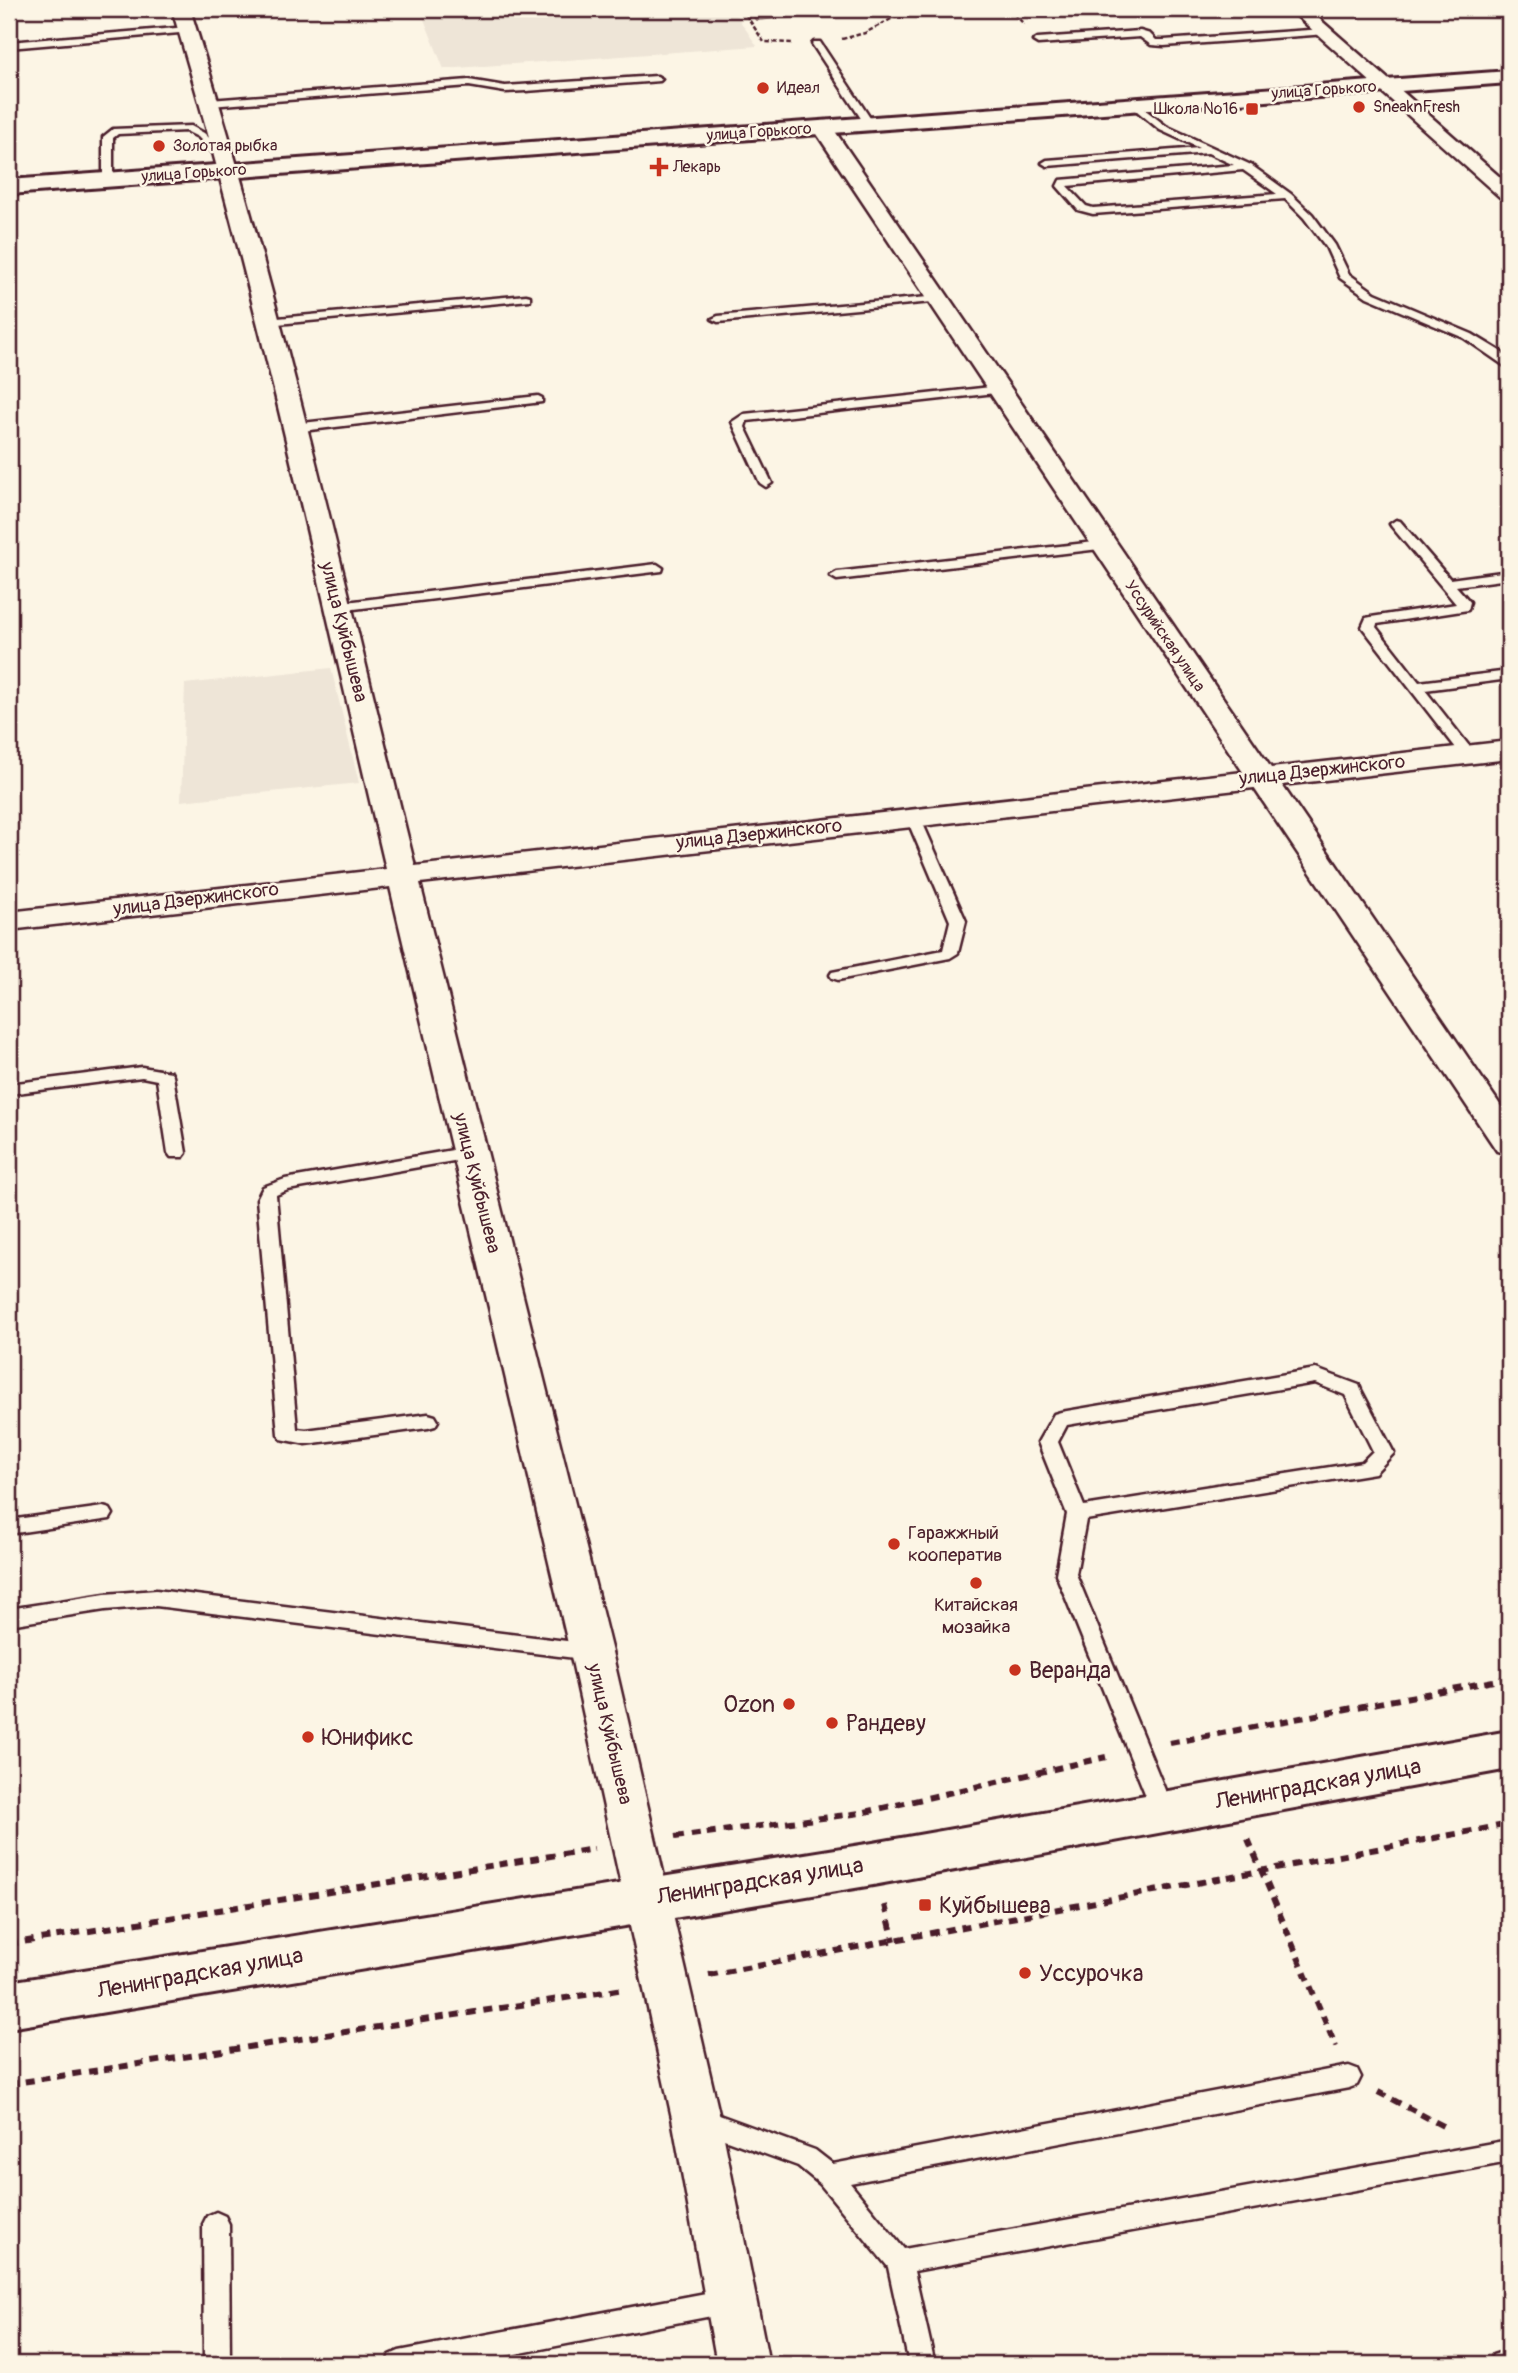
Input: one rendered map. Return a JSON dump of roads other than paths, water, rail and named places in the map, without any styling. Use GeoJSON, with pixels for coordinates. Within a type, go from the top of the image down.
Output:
{"type":"FeatureCollection","features":[{"type":"Feature","properties":{"kind":"main road","name":"улица Горького"},"geometry":{"type":"LineString","coordinates":[[9,187],[108,180],[227,164],[823,128],[1509,77]]}},
{"type":"Feature","properties":{"kind":"main road","name":"Ленинградская улица"},"geometry":{"type":"LineString","coordinates":[[9,2005],[873,1864],[1509,1750]]}},
{"type":"Feature","properties":{"kind":"street"},"geometry":{"type":"LineString","coordinates":[[1303,9],[1324,32],[1509,195]]}},
{"type":"Feature","properties":{"kind":"street","name":"улица Куйбышева"},"geometry":{"type":"LineString","coordinates":[[185,19],[211,103],[294,428],[591,1652],[696,2118],[743,2364]]}},
{"type":"Feature","properties":{"kind":"street","name":"Уссурийская улица"},"geometry":{"type":"LineString","coordinates":[[823,128],[1509,1143]]}},
{"type":"Feature","properties":{"kind":"street","name":"улица Дзержинского"},"geometry":{"type":"LineString","coordinates":[[9,921],[1509,750]]}},
{"type":"Feature","properties":{"kind":"lane"},"geometry":{"type":"LineString","coordinates":[[9,44],[185,19]]}},
{"type":"Feature","properties":{"kind":"lane"},"geometry":{"type":"LineString","coordinates":[[1038,41],[1140,34],[1147,36],[1154,43],[1164,43],[1324,32]]}},
{"type":"Feature","properties":{"kind":"lane"},"geometry":{"type":"LineString","coordinates":[[817,44],[869,124]]}},
{"type":"Feature","properties":{"kind":"lane"},"geometry":{"type":"LineString","coordinates":[[211,103],[469,83],[505,89],[657,79]]}},
{"type":"Feature","properties":{"kind":"lane"},"geometry":{"type":"LineString","coordinates":[[1134,104],[1163,128],[1247,167],[1287,196],[1308,216],[1331,247],[1344,276],[1371,295],[1468,336],[1496,353],[1509,366]]}},
{"type":"Feature","properties":{"kind":"lane"},"geometry":{"type":"LineString","coordinates":[[108,180],[108,137],[116,131],[188,128],[201,135],[227,164]]}},
{"type":"Feature","properties":{"kind":"lane"},"geometry":{"type":"LineString","coordinates":[[1047,163],[1212,151]]}},
{"type":"Feature","properties":{"kind":"lane"},"geometry":{"type":"LineString","coordinates":[[1247,167],[1071,181],[1064,182],[1062,186],[1082,208],[1093,211],[1287,196]]}},
{"type":"Feature","properties":{"kind":"lane"},"geometry":{"type":"LineString","coordinates":[[267,322],[526,298]]}},
{"type":"Feature","properties":{"kind":"lane"},"geometry":{"type":"LineString","coordinates":[[718,319],[939,299]]}},
{"type":"Feature","properties":{"kind":"lane"},"geometry":{"type":"LineString","coordinates":[[766,483],[739,427],[738,422],[744,418],[1000,390]]}},
{"type":"Feature","properties":{"kind":"lane"},"geometry":{"type":"LineString","coordinates":[[294,428],[538,400]]}},
{"type":"Feature","properties":{"kind":"lane"},"geometry":{"type":"LineString","coordinates":[[1396,524],[1463,602],[1463,607],[1371,621],[1369,627],[1468,754]]}},
{"type":"Feature","properties":{"kind":"lane"},"geometry":{"type":"LineString","coordinates":[[837,576],[1103,545]]}},
{"type":"Feature","properties":{"kind":"lane"},"geometry":{"type":"LineString","coordinates":[[338,607],[657,568]]}},
{"type":"Feature","properties":{"kind":"lane"},"geometry":{"type":"LineString","coordinates":[[1447,583],[1509,575]]}},
{"type":"Feature","properties":{"kind":"lane"},"geometry":{"type":"LineString","coordinates":[[1415,687],[1509,675]]}},
{"type":"Feature","properties":{"kind":"lane"},"geometry":{"type":"LineString","coordinates":[[838,975],[950,953],[958,921],[914,817]]}},
{"type":"Feature","properties":{"kind":"lane"},"geometry":{"type":"LineString","coordinates":[[9,1089],[142,1072],[165,1076],[177,1153]]}},
{"type":"Feature","properties":{"kind":"lane"},"geometry":{"type":"LineString","coordinates":[[428,1421],[306,1437],[288,1434],[266,1199],[269,1191],[285,1185],[470,1153]]}},
{"type":"Feature","properties":{"kind":"lane"},"geometry":{"type":"LineString","coordinates":[[1077,1514],[1368,1468],[1384,1453],[1352,1390],[1316,1376],[1060,1419],[1048,1442],[1077,1514],[1066,1574],[1163,1812]]}},
{"type":"Feature","properties":{"kind":"lane"},"geometry":{"type":"LineString","coordinates":[[9,1527],[103,1514]]}},
{"type":"Feature","properties":{"kind":"lane"},"geometry":{"type":"LineString","coordinates":[[9,1617],[105,1602],[156,1598],[591,1652]]}},
{"type":"Feature","properties":{"kind":"lane"},"geometry":{"type":"LineString","coordinates":[[829,2176],[1349,2077]]}},
{"type":"Feature","properties":{"kind":"lane"},"geometry":{"type":"LineString","coordinates":[[696,2118],[806,2158],[829,2176],[899,2262],[922,2364]]}},
{"type":"Feature","properties":{"kind":"lane"},"geometry":{"type":"LineString","coordinates":[[899,2262],[1505,2157]]}},
{"type":"Feature","properties":{"kind":"lane"},"geometry":{"type":"LineString","coordinates":[[216,2224],[217,2364]]}},
{"type":"Feature","properties":{"kind":"lane"},"geometry":{"type":"LineString","coordinates":[[399,2364],[731,2301]]}},
{"type":"Feature","properties":{"kind":"lane"},"geometry":{"type":"LineString","coordinates":[[1502,2364],[1509,2363]]}},
{"type":"Feature","properties":{"kind":"place","name":"Идеал"},"geometry":{"type":"Point","coordinates":[763,88]}},
{"type":"Feature","properties":{"kind":"place","name":"SneaknFresh"},"geometry":{"type":"Point","coordinates":[1359,107]}},
{"type":"Feature","properties":{"kind":"place","name":"Школа №16"},"geometry":{"type":"Point","coordinates":[1252,109]}},
{"type":"Feature","properties":{"kind":"place","name":"Золотая рыбка"},"geometry":{"type":"Point","coordinates":[159,146]}},
{"type":"Feature","properties":{"kind":"place","name":"Лекарь"},"geometry":{"type":"Point","coordinates":[659,167]}},
{"type":"Feature","properties":{"kind":"place","name":"Гаражжный кооператив"},"geometry":{"type":"Point","coordinates":[894,1544]}},
{"type":"Feature","properties":{"kind":"place","name":"Китайская мозайка"},"geometry":{"type":"Point","coordinates":[976,1583]}},
{"type":"Feature","properties":{"kind":"place","name":"Веранда"},"geometry":{"type":"Point","coordinates":[1015,1670]}},
{"type":"Feature","properties":{"kind":"place","name":"Ozon"},"geometry":{"type":"Point","coordinates":[789,1704]}},
{"type":"Feature","properties":{"kind":"place","name":"Рандеву"},"geometry":{"type":"Point","coordinates":[832,1723]}},
{"type":"Feature","properties":{"kind":"place","name":"Юнификс"},"geometry":{"type":"Point","coordinates":[308,1737]}},
{"type":"Feature","properties":{"kind":"place","name":"Куйбышева"},"geometry":{"type":"Point","coordinates":[925,1905]}},
{"type":"Feature","properties":{"kind":"place","name":"Уссурочка"},"geometry":{"type":"Point","coordinates":[1025,1973]}}]}
